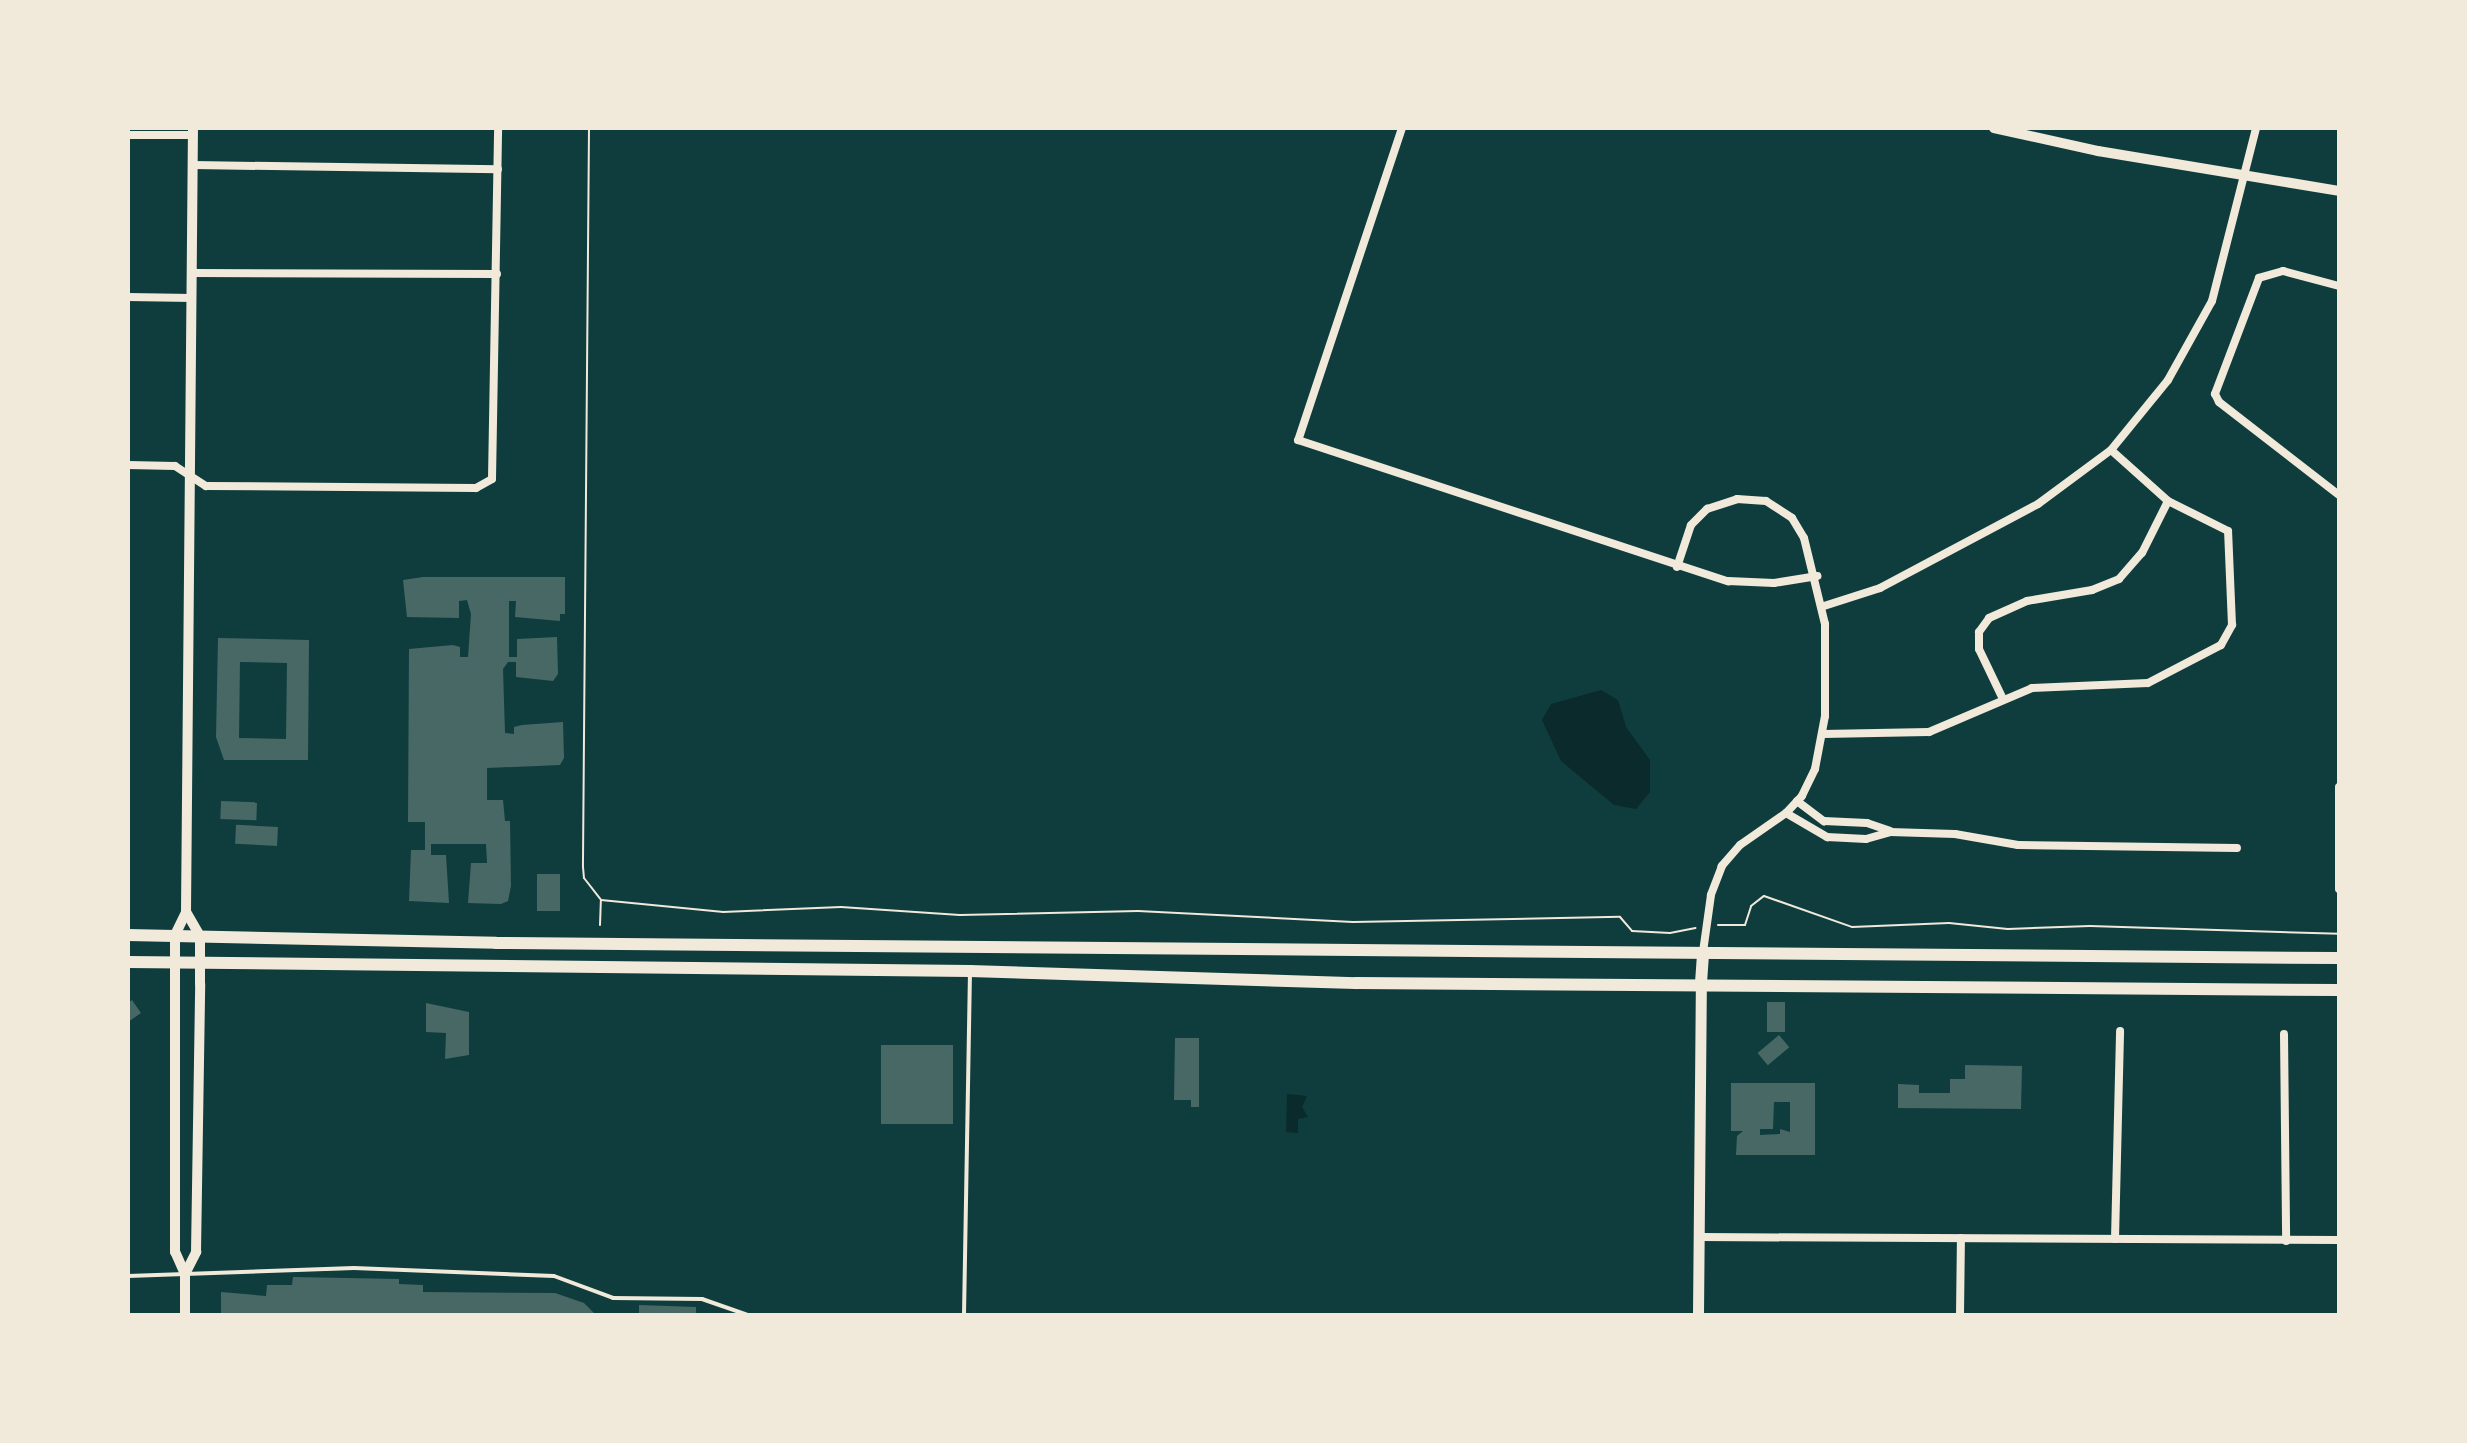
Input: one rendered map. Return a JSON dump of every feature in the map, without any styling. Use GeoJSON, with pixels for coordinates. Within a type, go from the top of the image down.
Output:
{"type":"FeatureCollection","features":[{"type":"Feature","properties":{"kind":"main road"},"geometry":{"type":"LineString","coordinates":[[128,935],[496,943],[2339,958]]}},
{"type":"Feature","properties":{"kind":"main road"},"geometry":{"type":"LineString","coordinates":[[1698,1315],[1703,952]]}},
{"type":"Feature","properties":{"kind":"main road"},"geometry":{"type":"LineString","coordinates":[[128,962],[970,971],[1342,982],[2339,990]]}},
{"type":"Feature","properties":{"kind":"street"},"geometry":{"type":"LineString","coordinates":[[128,465],[175,466],[206,486],[476,488],[492,479],[498,128]]}},
{"type":"Feature","properties":{"kind":"street"},"geometry":{"type":"LineString","coordinates":[[1402,128],[1298,440],[1677,567],[1749,583],[1817,576]]}},
{"type":"Feature","properties":{"kind":"street"},"geometry":{"type":"LineString","coordinates":[[1994,128],[2098,151],[2339,191]]}},
{"type":"Feature","properties":{"kind":"street"},"geometry":{"type":"LineString","coordinates":[[1824,606],[1880,588],[2014,517],[2111,450],[2168,380],[2212,301],[2256,128]]}},
{"type":"Feature","properties":{"kind":"street"},"geometry":{"type":"LineString","coordinates":[[128,135],[193,132],[186,912],[175,935],[175,1252],[185,1274],[185,1315]]}},
{"type":"Feature","properties":{"kind":"street"},"geometry":{"type":"LineString","coordinates":[[193,165],[498,169]]}},
{"type":"Feature","properties":{"kind":"street"},"geometry":{"type":"LineString","coordinates":[[2339,286],[2283,271],[2259,278],[2215,394],[2219,402],[2332,484],[2339,495]]}},
{"type":"Feature","properties":{"kind":"street"},"geometry":{"type":"LineString","coordinates":[[192,273],[497,274]]}},
{"type":"Feature","properties":{"kind":"street"},"geometry":{"type":"LineString","coordinates":[[128,297],[192,298]]}},
{"type":"Feature","properties":{"kind":"street"},"geometry":{"type":"LineString","coordinates":[[1823,734],[1929,732],[2002,697],[2042,687],[2148,683],[2221,645],[2232,625],[2228,531],[2168,501],[2111,450]]}},
{"type":"Feature","properties":{"kind":"street"},"geometry":{"type":"LineString","coordinates":[[1677,567],[1691,525],[1707,509],[1737,499],[1780,508],[1804,538],[1824,606],[1823,734],[1815,769],[1797,801],[1786,813],[1740,845],[1722,866],[1711,895],[1703,952]]}},
{"type":"Feature","properties":{"kind":"street"},"geometry":{"type":"LineString","coordinates":[[2002,697],[1979,649],[1979,632],[1989,618],[2027,601],[2092,590],[2119,579],[2142,553],[2168,501]]}},
{"type":"Feature","properties":{"kind":"street"},"geometry":{"type":"LineString","coordinates":[[2339,787],[2339,889]]}},
{"type":"Feature","properties":{"kind":"street"},"geometry":{"type":"LineString","coordinates":[[1797,801],[1824,821],[1849,822],[1890,832]]}},
{"type":"Feature","properties":{"kind":"street"},"geometry":{"type":"LineString","coordinates":[[1786,813],[1817,834],[1847,838],[1890,832],[1955,834],[2018,845],[2237,848]]}},
{"type":"Feature","properties":{"kind":"street"},"geometry":{"type":"LineString","coordinates":[[1847,838],[1849,822]]}},
{"type":"Feature","properties":{"kind":"street"},"geometry":{"type":"LineString","coordinates":[[185,1274],[196,1252],[200,962],[200,936],[186,912]]}},
{"type":"Feature","properties":{"kind":"street"},"geometry":{"type":"LineString","coordinates":[[2115,1239],[2120,1031]]}},
{"type":"Feature","properties":{"kind":"street"},"geometry":{"type":"LineString","coordinates":[[2284,1034],[2286,1241]]}},
{"type":"Feature","properties":{"kind":"street"},"geometry":{"type":"LineString","coordinates":[[1700,1237],[2339,1240]]}},
{"type":"Feature","properties":{"kind":"street"},"geometry":{"type":"LineString","coordinates":[[1960,1315],[1961,1238]]}},
{"type":"Feature","properties":{"kind":"lane"},"geometry":{"type":"LineString","coordinates":[[939,1315],[964,1315],[970,971]]}},
{"type":"Feature","properties":{"kind":"lane"},"geometry":{"type":"LineString","coordinates":[[128,1276],[354,1268],[554,1276],[613,1298],[702,1299],[748,1315],[848,1315]]}},
{"type":"Feature","properties":{"kind":"path"},"geometry":{"type":"LineString","coordinates":[[589,128],[583,867],[584,878],[601,900],[600,925]]}},
{"type":"Feature","properties":{"kind":"path"},"geometry":{"type":"LineString","coordinates":[[1729,923],[1745,925],[1751,906],[1764,896],[1852,927],[1924,923],[2008,929],[2090,926],[2339,934]]}},
{"type":"Feature","properties":{"kind":"path"},"geometry":{"type":"LineString","coordinates":[[601,900],[723,912],[841,907],[970,915],[1138,911],[1353,922],[1620,917],[1632,931],[1682,930]]}},
{"type":"Feature","properties":{"kind":"water"},"geometry":{"type":"Polygon","coordinates":[[[1601,690],[1618,700],[1626,727],[1650,760],[1650,792],[1636,809],[1614,805],[1561,761],[1542,720],[1551,704],[1601,690]]]}},
{"type":"Feature","properties":{"kind":"water"},"geometry":{"type":"Polygon","coordinates":[[[1287,1094],[1307,1096],[1302,1107],[1308,1117],[1298,1119],[1298,1133],[1286,1132],[1287,1094]]]}},
{"type":"Feature","properties":{"kind":"building"},"geometry":{"type":"Polygon","coordinates":[[[423,577],[565,577],[565,614],[560,614],[560,621],[515,617],[516,601],[509,601],[509,657],[517,657],[517,639],[557,637],[558,674],[553,681],[516,677],[516,662],[508,662],[503,669],[505,733],[514,734],[514,727],[522,725],[563,722],[564,758],[560,765],[487,768],[487,800],[503,800],[505,821],[510,821],[511,886],[508,901],[501,904],[468,903],[471,863],[487,863],[486,844],[431,844],[431,855],[446,855],[449,903],[409,901],[411,850],[425,850],[425,822],[408,822],[409,649],[453,645],[460,647],[460,657],[468,657],[471,614],[467,600],[459,601],[459,618],[407,617],[403,580],[423,577]]]}},
{"type":"Feature","properties":{"kind":"building"},"geometry":{"type":"Polygon","coordinates":[[[218,638],[309,640],[308,760],[224,760],[216,737],[218,638]],[[240,662],[239,738],[286,739],[287,663],[240,662]]]}},
{"type":"Feature","properties":{"kind":"building"},"geometry":{"type":"Polygon","coordinates":[[[221,801],[257,802],[256,820],[220,819],[221,801]]]}},
{"type":"Feature","properties":{"kind":"building"},"geometry":{"type":"Polygon","coordinates":[[[236,825],[278,827],[277,846],[235,844],[236,825]]]}},
{"type":"Feature","properties":{"kind":"building"},"geometry":{"type":"Polygon","coordinates":[[[537,874],[560,874],[560,911],[537,911],[537,874]]]}},
{"type":"Feature","properties":{"kind":"building"},"geometry":{"type":"Polygon","coordinates":[[[132,1000],[141,1013],[128,1022],[128,1003],[132,1000]]]}},
{"type":"Feature","properties":{"kind":"building"},"geometry":{"type":"Polygon","coordinates":[[[1767,1002],[1785,1002],[1785,1032],[1767,1032],[1767,1002]]]}},
{"type":"Feature","properties":{"kind":"building"},"geometry":{"type":"Polygon","coordinates":[[[426,1003],[469,1012],[469,1055],[445,1059],[446,1033],[426,1032],[426,1003]]]}},
{"type":"Feature","properties":{"kind":"building"},"geometry":{"type":"Polygon","coordinates":[[[1779,1035],[1789,1047],[1768,1065],[1758,1053],[1779,1035]]]}},
{"type":"Feature","properties":{"kind":"building"},"geometry":{"type":"Polygon","coordinates":[[[1175,1038],[1199,1038],[1199,1107],[1191,1107],[1191,1100],[1174,1100],[1175,1038]]]}},
{"type":"Feature","properties":{"kind":"building"},"geometry":{"type":"Polygon","coordinates":[[[881,1045],[953,1045],[953,1124],[881,1124],[881,1045]]]}},
{"type":"Feature","properties":{"kind":"building"},"geometry":{"type":"Polygon","coordinates":[[[1965,1065],[2022,1066],[2021,1109],[1898,1108],[1898,1084],[1919,1085],[1919,1093],[1950,1093],[1950,1079],[1965,1079],[1965,1065]]]}},
{"type":"Feature","properties":{"kind":"building"},"geometry":{"type":"Polygon","coordinates":[[[1731,1083],[1815,1083],[1815,1155],[1736,1155],[1737,1136],[1743,1131],[1731,1131],[1731,1083]],[[1774,1102],[1773,1129],[1760,1129],[1760,1135],[1780,1134],[1780,1129],[1790,1132],[1790,1102],[1774,1102]]]}},
{"type":"Feature","properties":{"kind":"building"},"geometry":{"type":"Polygon","coordinates":[[[293,1277],[399,1279],[399,1284],[423,1285],[423,1292],[555,1293],[584,1303],[596,1315],[221,1315],[221,1292],[266,1296],[267,1285],[292,1285],[293,1277]]]}},
{"type":"Feature","properties":{"kind":"building"},"geometry":{"type":"Polygon","coordinates":[[[639,1305],[696,1307],[696,1315],[639,1315],[639,1305]]]}}]}
